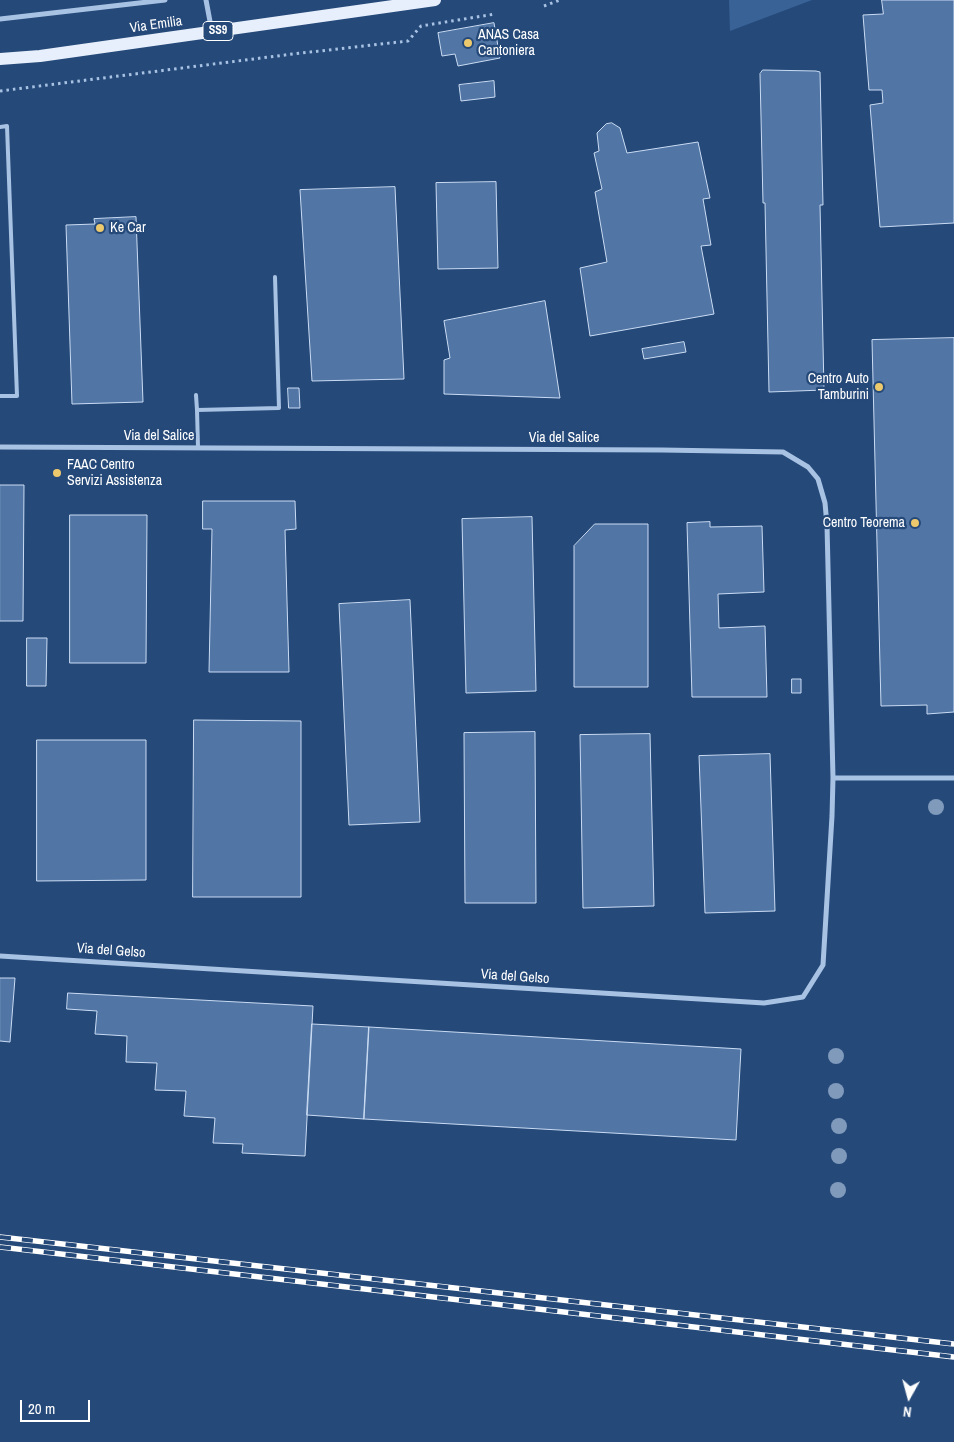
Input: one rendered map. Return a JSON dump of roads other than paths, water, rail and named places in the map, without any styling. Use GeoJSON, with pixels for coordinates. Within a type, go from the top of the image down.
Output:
{"type":"FeatureCollection","features":[{"type":"Feature","properties":{"kind":"main road","name":"Via Emilia"},"geometry":{"type":"LineString","coordinates":[[0,59],[40,56],[436,0]]}},
{"type":"Feature","properties":{"kind":"street"},"geometry":{"type":"LineString","coordinates":[[0,19],[165,0]]}},
{"type":"Feature","properties":{"kind":"street"},"geometry":{"type":"LineString","coordinates":[[206,0],[212,32]]}},
{"type":"Feature","properties":{"kind":"street","name":"Via del Salice"},"geometry":{"type":"LineString","coordinates":[[0,447],[710,450],[783,452],[808,467],[818,479],[825,503],[833,778]]}},
{"type":"Feature","properties":{"kind":"street"},"geometry":{"type":"LineString","coordinates":[[833,778],[954,778]]}},
{"type":"Feature","properties":{"kind":"street","name":"Via del Gelso"},"geometry":{"type":"LineString","coordinates":[[0,956],[764,1003],[803,997],[823,965],[833,778]]}},
{"type":"Feature","properties":{"kind":"lane"},"geometry":{"type":"LineString","coordinates":[[0,126],[7,126],[17,396],[0,396]]}},
{"type":"Feature","properties":{"kind":"lane"},"geometry":{"type":"LineString","coordinates":[[197,410],[279,408],[275,277]]}},
{"type":"Feature","properties":{"kind":"lane"},"geometry":{"type":"LineString","coordinates":[[196,395],[198,447]]}},
{"type":"Feature","properties":{"kind":"railway"},"geometry":{"type":"LineString","coordinates":[[0,1237],[954,1344]]}},
{"type":"Feature","properties":{"kind":"railway"},"geometry":{"type":"LineString","coordinates":[[0,1247],[954,1357]]}},
{"type":"Feature","properties":{"kind":"place","name":"ANAS Casa Cantoniera"},"geometry":{"type":"Point","coordinates":[468,43]}},
{"type":"Feature","properties":{"kind":"place","name":"Ke Car"},"geometry":{"type":"Point","coordinates":[100,228]}},
{"type":"Feature","properties":{"kind":"place","name":"Centro Auto Tamburini"},"geometry":{"type":"Point","coordinates":[879,387]}},
{"type":"Feature","properties":{"kind":"place","name":"FAAC Centro Servizi Assistenza"},"geometry":{"type":"Point","coordinates":[57,473]}},
{"type":"Feature","properties":{"kind":"place","name":"Centro Teorema"},"geometry":{"type":"Point","coordinates":[915,523]}}]}
